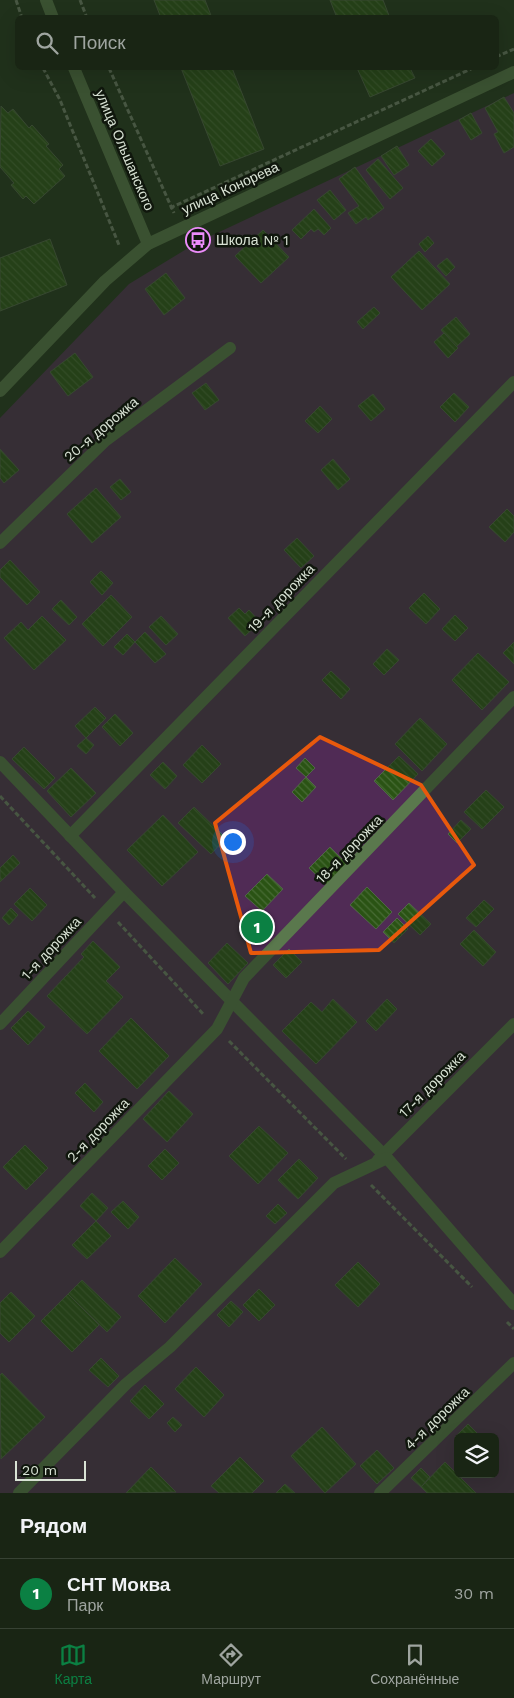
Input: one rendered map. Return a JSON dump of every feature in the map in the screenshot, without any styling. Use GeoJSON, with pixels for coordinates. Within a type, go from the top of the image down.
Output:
{"type":"FeatureCollection","features":[{"type":"Feature","properties":{"kind":"street"},"geometry":{"type":"LineString","coordinates":[[46,0],[53,15]]}},
{"type":"Feature","properties":{"kind":"street","name":"улица Ольшанского"},"geometry":{"type":"LineString","coordinates":[[75,70],[148,244]]}},
{"type":"Feature","properties":{"kind":"street","name":"улица Конорева"},"geometry":{"type":"LineString","coordinates":[[0,391],[105,281],[148,244],[514,72]]}},
{"type":"Feature","properties":{"kind":"street","name":"20-я дорожка"},"geometry":{"type":"LineString","coordinates":[[0,543],[105,441],[230,348]]}},
{"type":"Feature","properties":{"kind":"street","name":"19-я дорожка"},"geometry":{"type":"LineString","coordinates":[[70,836],[514,382]]}},
{"type":"Feature","properties":{"kind":"street","name":"18-я дорожка"},"geometry":{"type":"LineString","coordinates":[[217,1029],[244,978],[514,697]]}},
{"type":"Feature","properties":{"kind":"street"},"geometry":{"type":"LineString","coordinates":[[0,762],[124,892],[232,999],[385,1156],[514,1304]]}},
{"type":"Feature","properties":{"kind":"street","name":"1-я дорожка"},"geometry":{"type":"LineString","coordinates":[[0,1024],[124,892]]}},
{"type":"Feature","properties":{"kind":"street","name":"17-я дорожка"},"geometry":{"type":"LineString","coordinates":[[19,1493],[126,1384],[170,1347],[334,1183],[371,1167],[385,1156],[514,1024]]}},
{"type":"Feature","properties":{"kind":"street","name":"2-я дорожка"},"geometry":{"type":"LineString","coordinates":[[0,1252],[217,1029]]}},
{"type":"Feature","properties":{"kind":"street","name":"4-я дорожка"},"geometry":{"type":"LineString","coordinates":[[380,1493],[514,1364]]}},
{"type":"Feature","properties":{"kind":"path"},"geometry":{"type":"LineString","coordinates":[[16,0],[21,15]]}},
{"type":"Feature","properties":{"kind":"path"},"geometry":{"type":"LineString","coordinates":[[80,0],[86,15]]}},
{"type":"Feature","properties":{"kind":"path"},"geometry":{"type":"LineString","coordinates":[[499,56],[514,49]]}},
{"type":"Feature","properties":{"kind":"path"},"geometry":{"type":"LineString","coordinates":[[44,70],[60,100],[126,262]]}},
{"type":"Feature","properties":{"kind":"path"},"geometry":{"type":"LineString","coordinates":[[110,70],[170,208],[176,216]]}},
{"type":"Feature","properties":{"kind":"path"},"geometry":{"type":"LineString","coordinates":[[170,208],[470,70]]}},
{"type":"Feature","properties":{"kind":"path"},"geometry":{"type":"LineString","coordinates":[[0,796],[217,1029],[348,1162]]}},
{"type":"Feature","properties":{"kind":"path"},"geometry":{"type":"LineString","coordinates":[[369,1182],[479,1294]]}},
{"type":"Feature","properties":{"kind":"path"},"geometry":{"type":"LineString","coordinates":[[500,1315],[514,1329]]}},
{"type":"Feature","properties":{"kind":"highlighted area"},"geometry":{"type":"Polygon","coordinates":[[[320,737],[421,785],[474,865],[379,950],[251,953],[215,823],[320,737]]]}},
{"type":"Feature","properties":{"kind":"shaded area"},"geometry":{"type":"Polygon","coordinates":[[[514,93],[514,1493],[0,1493],[0,418],[129,284],[198,242],[514,93]]]}},
{"type":"Feature","properties":{"kind":"building"},"geometry":{"type":"Polygon","coordinates":[[[154,0],[205,0],[211,15],[160,15],[154,0]]]}},
{"type":"Feature","properties":{"kind":"building"},"geometry":{"type":"Polygon","coordinates":[[[330,0],[383,0],[389,15],[336,15],[330,0]]]}},
{"type":"Feature","properties":{"kind":"building"},"geometry":{"type":"Polygon","coordinates":[[[182,70],[233,70],[264,149],[220,166],[182,70]]]}},
{"type":"Feature","properties":{"kind":"building"},"geometry":{"type":"Polygon","coordinates":[[[358,70],[411,70],[415,78],[370,97],[358,70]]]}},
{"type":"Feature","properties":{"kind":"building"},"geometry":{"type":"Polygon","coordinates":[[[504,97],[514,113],[514,147],[504,153],[494,134],[498,132],[485,108],[504,97]]]}},
{"type":"Feature","properties":{"kind":"building"},"geometry":{"type":"Polygon","coordinates":[[[1,106],[8,113],[13,109],[29,128],[32,125],[49,144],[46,146],[63,165],[59,169],[65,176],[34,204],[26,196],[23,199],[11,185],[14,183],[0,167],[1,106]]]}},
{"type":"Feature","properties":{"kind":"building"},"geometry":{"type":"Polygon","coordinates":[[[471,113],[482,133],[471,140],[459,120],[471,113]]]}},
{"type":"Feature","properties":{"kind":"building"},"geometry":{"type":"Polygon","coordinates":[[[431,139],[445,154],[432,166],[418,151],[431,139]]]}},
{"type":"Feature","properties":{"kind":"building"},"geometry":{"type":"Polygon","coordinates":[[[397,146],[409,165],[394,175],[381,156],[397,146]]]}},
{"type":"Feature","properties":{"kind":"building"},"geometry":{"type":"Polygon","coordinates":[[[378,159],[403,188],[390,199],[366,170],[378,159]]]}},
{"type":"Feature","properties":{"kind":"building"},"geometry":{"type":"Polygon","coordinates":[[[355,167],[384,208],[368,220],[366,217],[356,224],[348,213],[359,206],[339,179],[355,167]]]}},
{"type":"Feature","properties":{"kind":"building"},"geometry":{"type":"Polygon","coordinates":[[[330,190],[346,210],[334,220],[317,200],[330,190]]]}},
{"type":"Feature","properties":{"kind":"building"},"geometry":{"type":"Polygon","coordinates":[[[314,209],[331,228],[324,235],[318,229],[314,232],[311,229],[301,239],[292,230],[314,209]]]}},
{"type":"Feature","properties":{"kind":"building"},"geometry":{"type":"Polygon","coordinates":[[[263,230],[289,257],[261,283],[235,256],[263,230]]]}},
{"type":"Feature","properties":{"kind":"building"},"geometry":{"type":"Polygon","coordinates":[[[428,236],[434,243],[425,252],[419,244],[428,236]]]}},
{"type":"Feature","properties":{"kind":"building"},"geometry":{"type":"Polygon","coordinates":[[[50,239],[67,285],[0,311],[0,258],[50,239]]]}},
{"type":"Feature","properties":{"kind":"building"},"geometry":{"type":"Polygon","coordinates":[[[419,251],[450,284],[422,310],[391,277],[419,251]]]}},
{"type":"Feature","properties":{"kind":"building"},"geometry":{"type":"Polygon","coordinates":[[[447,258],[455,267],[446,276],[437,266],[447,258]]]}},
{"type":"Feature","properties":{"kind":"building"},"geometry":{"type":"Polygon","coordinates":[[[166,273],[185,298],[164,315],[145,289],[166,273]]]}},
{"type":"Feature","properties":{"kind":"building"},"geometry":{"type":"Polygon","coordinates":[[[374,307],[380,313],[363,329],[357,322],[374,307]]]}},
{"type":"Feature","properties":{"kind":"building"},"geometry":{"type":"Polygon","coordinates":[[[456,317],[470,334],[456,347],[441,330],[456,317]]]}},
{"type":"Feature","properties":{"kind":"building"},"geometry":{"type":"Polygon","coordinates":[[[444,333],[458,348],[448,358],[434,342],[444,333]]]}},
{"type":"Feature","properties":{"kind":"building"},"geometry":{"type":"Polygon","coordinates":[[[75,353],[93,377],[68,396],[50,372],[75,353]]]}},
{"type":"Feature","properties":{"kind":"building"},"geometry":{"type":"Polygon","coordinates":[[[206,383],[219,400],[205,410],[192,393],[206,383]]]}},
{"type":"Feature","properties":{"kind":"building"},"geometry":{"type":"Polygon","coordinates":[[[454,393],[469,407],[455,422],[440,407],[454,393]]]}},
{"type":"Feature","properties":{"kind":"building"},"geometry":{"type":"Polygon","coordinates":[[[373,394],[385,409],[371,421],[358,406],[373,394]]]}},
{"type":"Feature","properties":{"kind":"building"},"geometry":{"type":"Polygon","coordinates":[[[320,406],[332,419],[318,433],[305,421],[320,406]]]}},
{"type":"Feature","properties":{"kind":"building"},"geometry":{"type":"Polygon","coordinates":[[[0,449],[19,470],[4,483],[0,478],[0,449]]]}},
{"type":"Feature","properties":{"kind":"building"},"geometry":{"type":"Polygon","coordinates":[[[333,459],[350,479],[338,490],[321,470],[333,459]]]}},
{"type":"Feature","properties":{"kind":"building"},"geometry":{"type":"Polygon","coordinates":[[[120,479],[131,492],[121,500],[110,487],[120,479]]]}},
{"type":"Feature","properties":{"kind":"building"},"geometry":{"type":"Polygon","coordinates":[[[96,488],[121,517],[92,543],[67,514],[96,488]]]}},
{"type":"Feature","properties":{"kind":"building"},"geometry":{"type":"Polygon","coordinates":[[[507,509],[514,516],[514,532],[505,542],[489,527],[507,509]]]}},
{"type":"Feature","properties":{"kind":"building"},"geometry":{"type":"Polygon","coordinates":[[[297,538],[314,556],[301,568],[284,550],[297,538]]]}},
{"type":"Feature","properties":{"kind":"building"},"geometry":{"type":"Polygon","coordinates":[[[10,560],[40,592],[27,605],[0,577],[0,570],[10,560]]]}},
{"type":"Feature","properties":{"kind":"building"},"geometry":{"type":"Polygon","coordinates":[[[101,571],[113,583],[102,595],[90,582],[101,571]]]}},
{"type":"Feature","properties":{"kind":"building"},"geometry":{"type":"Polygon","coordinates":[[[424,593],[440,609],[426,624],[409,608],[424,593]]]}},
{"type":"Feature","properties":{"kind":"building"},"geometry":{"type":"Polygon","coordinates":[[[111,595],[132,617],[103,646],[82,624],[111,595]]]}},
{"type":"Feature","properties":{"kind":"building"},"geometry":{"type":"Polygon","coordinates":[[[61,600],[77,617],[69,625],[52,609],[61,600]]]}},
{"type":"Feature","properties":{"kind":"building"},"geometry":{"type":"Polygon","coordinates":[[[239,608],[245,614],[249,610],[260,622],[245,636],[228,618],[239,608]]]}},
{"type":"Feature","properties":{"kind":"building"},"geometry":{"type":"Polygon","coordinates":[[[455,615],[468,628],[455,641],[442,629],[455,615]]]}},
{"type":"Feature","properties":{"kind":"building"},"geometry":{"type":"Polygon","coordinates":[[[42,616],[66,640],[34,670],[4,638],[21,622],[28,630],[42,616]]]}},
{"type":"Feature","properties":{"kind":"building"},"geometry":{"type":"Polygon","coordinates":[[[161,616],[178,634],[166,645],[149,627],[161,616]]]}},
{"type":"Feature","properties":{"kind":"building"},"geometry":{"type":"Polygon","coordinates":[[[145,632],[166,654],[155,663],[135,642],[145,632]]]}},
{"type":"Feature","properties":{"kind":"building"},"geometry":{"type":"Polygon","coordinates":[[[127,634],[135,642],[123,655],[114,647],[127,634]]]}},
{"type":"Feature","properties":{"kind":"building"},"geometry":{"type":"Polygon","coordinates":[[[514,642],[514,664],[503,653],[514,642]]]}},
{"type":"Feature","properties":{"kind":"building"},"geometry":{"type":"Polygon","coordinates":[[[387,649],[399,660],[384,675],[373,664],[387,649]]]}},
{"type":"Feature","properties":{"kind":"building"},"geometry":{"type":"Polygon","coordinates":[[[478,653],[509,682],[482,710],[452,680],[478,653]]]}},
{"type":"Feature","properties":{"kind":"building"},"geometry":{"type":"Polygon","coordinates":[[[331,671],[350,689],[341,699],[322,680],[331,671]]]}},
{"type":"Feature","properties":{"kind":"building"},"geometry":{"type":"Polygon","coordinates":[[[95,707],[106,718],[86,738],[75,726],[95,707]]]}},
{"type":"Feature","properties":{"kind":"building"},"geometry":{"type":"Polygon","coordinates":[[[115,714],[133,733],[120,746],[102,727],[115,714]]]}},
{"type":"Feature","properties":{"kind":"building"},"geometry":{"type":"Polygon","coordinates":[[[420,718],[447,744],[422,771],[395,744],[420,718]]]}},
{"type":"Feature","properties":{"kind":"building"},"geometry":{"type":"Polygon","coordinates":[[[86,738],[94,745],[86,754],[77,746],[86,738]]]}},
{"type":"Feature","properties":{"kind":"building"},"geometry":{"type":"Polygon","coordinates":[[[202,745],[221,764],[202,783],[183,765],[202,745]]]}},
{"type":"Feature","properties":{"kind":"building"},"geometry":{"type":"Polygon","coordinates":[[[24,747],[55,778],[44,789],[12,759],[24,747]]]}},
{"type":"Feature","properties":{"kind":"building"},"geometry":{"type":"Polygon","coordinates":[[[399,756],[418,774],[393,800],[374,781],[399,756]]]}},
{"type":"Feature","properties":{"kind":"building"},"geometry":{"type":"Polygon","coordinates":[[[305,758],[315,768],[306,777],[296,768],[305,758]]]}},
{"type":"Feature","properties":{"kind":"building"},"geometry":{"type":"Polygon","coordinates":[[[163,762],[177,776],[165,789],[150,775],[163,762]]]}},
{"type":"Feature","properties":{"kind":"building"},"geometry":{"type":"Polygon","coordinates":[[[71,768],[96,793],[71,817],[47,791],[71,768]]]}},
{"type":"Feature","properties":{"kind":"building"},"geometry":{"type":"Polygon","coordinates":[[[306,777],[316,787],[302,802],[292,792],[306,777]]]}},
{"type":"Feature","properties":{"kind":"building"},"geometry":{"type":"Polygon","coordinates":[[[486,790],[504,807],[482,829],[464,812],[486,790]]]}},
{"type":"Feature","properties":{"kind":"building"},"geometry":{"type":"Polygon","coordinates":[[[194,807],[226,838],[211,854],[178,823],[194,807]]]}},
{"type":"Feature","properties":{"kind":"building"},"geometry":{"type":"Polygon","coordinates":[[[163,815],[198,852],[162,886],[127,850],[163,815]]]}},
{"type":"Feature","properties":{"kind":"building"},"geometry":{"type":"Polygon","coordinates":[[[461,820],[471,829],[457,843],[448,834],[461,820]]]}},
{"type":"Feature","properties":{"kind":"building"},"geometry":{"type":"Polygon","coordinates":[[[330,847],[347,864],[327,885],[309,868],[330,847]]]}},
{"type":"Feature","properties":{"kind":"building"},"geometry":{"type":"Polygon","coordinates":[[[13,855],[20,863],[0,882],[0,868],[13,855]]]}},
{"type":"Feature","properties":{"kind":"building"},"geometry":{"type":"Polygon","coordinates":[[[267,874],[283,889],[262,911],[245,896],[267,874]]]}},
{"type":"Feature","properties":{"kind":"building"},"geometry":{"type":"Polygon","coordinates":[[[367,887],[392,912],[376,929],[350,905],[367,887]]]}},
{"type":"Feature","properties":{"kind":"building"},"geometry":{"type":"Polygon","coordinates":[[[30,888],[47,905],[32,921],[14,904],[30,888]]]}},
{"type":"Feature","properties":{"kind":"building"},"geometry":{"type":"Polygon","coordinates":[[[484,900],[494,909],[476,927],[466,918],[484,900]]]}},
{"type":"Feature","properties":{"kind":"building"},"geometry":{"type":"Polygon","coordinates":[[[409,903],[431,924],[420,935],[398,914],[409,903]]]}},
{"type":"Feature","properties":{"kind":"building"},"geometry":{"type":"Polygon","coordinates":[[[11,908],[18,915],[9,925],[2,918],[11,908]]]}},
{"type":"Feature","properties":{"kind":"building"},"geometry":{"type":"Polygon","coordinates":[[[397,918],[408,929],[394,943],[383,932],[397,918]]]}},
{"type":"Feature","properties":{"kind":"building"},"geometry":{"type":"Polygon","coordinates":[[[474,930],[496,952],[483,966],[460,944],[474,930]]]}},
{"type":"Feature","properties":{"kind":"building"},"geometry":{"type":"Polygon","coordinates":[[[93,941],[120,967],[106,981],[123,997],[87,1034],[47,996],[84,957],[81,954],[93,941]]]}},
{"type":"Feature","properties":{"kind":"building"},"geometry":{"type":"Polygon","coordinates":[[[227,943],[248,963],[228,984],[208,963],[227,943]]]}},
{"type":"Feature","properties":{"kind":"building"},"geometry":{"type":"Polygon","coordinates":[[[289,949],[302,962],[286,978],[273,965],[289,949]]]}},
{"type":"Feature","properties":{"kind":"building"},"geometry":{"type":"Polygon","coordinates":[[[333,999],[357,1022],[316,1064],[282,1031],[311,1002],[322,1012],[333,999]]]}},
{"type":"Feature","properties":{"kind":"building"},"geometry":{"type":"Polygon","coordinates":[[[387,999],[397,1009],[376,1031],[366,1021],[387,999]]]}},
{"type":"Feature","properties":{"kind":"building"},"geometry":{"type":"Polygon","coordinates":[[[28,1011],[45,1027],[28,1045],[11,1028],[28,1011]]]}},
{"type":"Feature","properties":{"kind":"building"},"geometry":{"type":"Polygon","coordinates":[[[131,1018],[169,1056],[137,1089],[99,1051],[131,1018]]]}},
{"type":"Feature","properties":{"kind":"building"},"geometry":{"type":"Polygon","coordinates":[[[85,1083],[103,1102],[94,1112],[75,1093],[85,1083]]]}},
{"type":"Feature","properties":{"kind":"building"},"geometry":{"type":"Polygon","coordinates":[[[169,1091],[193,1114],[167,1142],[143,1119],[169,1091]]]}},
{"type":"Feature","properties":{"kind":"building"},"geometry":{"type":"Polygon","coordinates":[[[259,1126],[288,1153],[258,1184],[229,1156],[259,1126]]]}},
{"type":"Feature","properties":{"kind":"building"},"geometry":{"type":"Polygon","coordinates":[[[25,1145],[48,1168],[26,1190],[3,1167],[25,1145]]]}},
{"type":"Feature","properties":{"kind":"building"},"geometry":{"type":"Polygon","coordinates":[[[165,1149],[179,1163],[162,1180],[148,1166],[165,1149]]]}},
{"type":"Feature","properties":{"kind":"building"},"geometry":{"type":"Polygon","coordinates":[[[299,1159],[318,1178],[298,1199],[278,1180],[299,1159]]]}},
{"type":"Feature","properties":{"kind":"building"},"geometry":{"type":"Polygon","coordinates":[[[92,1193],[108,1208],[96,1221],[80,1206],[92,1193]]]}},
{"type":"Feature","properties":{"kind":"building"},"geometry":{"type":"Polygon","coordinates":[[[123,1201],[139,1217],[128,1229],[111,1212],[123,1201]]]}},
{"type":"Feature","properties":{"kind":"building"},"geometry":{"type":"Polygon","coordinates":[[[278,1204],[287,1213],[275,1224],[266,1216],[278,1204]]]}},
{"type":"Feature","properties":{"kind":"building"},"geometry":{"type":"Polygon","coordinates":[[[96,1221],[111,1236],[87,1259],[72,1245],[96,1221]]]}},
{"type":"Feature","properties":{"kind":"building"},"geometry":{"type":"Polygon","coordinates":[[[175,1258],[202,1284],[165,1323],[138,1296],[175,1258]]]}},
{"type":"Feature","properties":{"kind":"building"},"geometry":{"type":"Polygon","coordinates":[[[358,1262],[380,1284],[358,1307],[335,1285],[358,1262]]]}},
{"type":"Feature","properties":{"kind":"building"},"geometry":{"type":"Polygon","coordinates":[[[82,1280],[121,1317],[107,1332],[68,1294],[82,1280]]]}},
{"type":"Feature","properties":{"kind":"building"},"geometry":{"type":"Polygon","coordinates":[[[259,1289],[275,1305],[259,1321],[243,1305],[259,1289]]]}},
{"type":"Feature","properties":{"kind":"building"},"geometry":{"type":"Polygon","coordinates":[[[11,1292],[35,1316],[9,1342],[0,1333],[0,1303],[11,1292]]]}},
{"type":"Feature","properties":{"kind":"building"},"geometry":{"type":"Polygon","coordinates":[[[68,1294],[99,1325],[72,1352],[41,1321],[68,1294]]]}},
{"type":"Feature","properties":{"kind":"building"},"geometry":{"type":"Polygon","coordinates":[[[231,1301],[243,1312],[229,1327],[217,1315],[231,1301]]]}},
{"type":"Feature","properties":{"kind":"building"},"geometry":{"type":"Polygon","coordinates":[[[101,1358],[119,1376],[108,1387],[89,1370],[101,1358]]]}},
{"type":"Feature","properties":{"kind":"building"},"geometry":{"type":"Polygon","coordinates":[[[196,1367],[224,1395],[204,1417],[175,1389],[196,1367]]]}},
{"type":"Feature","properties":{"kind":"building"},"geometry":{"type":"Polygon","coordinates":[[[2,1373],[45,1417],[1,1459],[0,1375],[2,1373]]]}},
{"type":"Feature","properties":{"kind":"building"},"geometry":{"type":"Polygon","coordinates":[[[145,1385],[164,1404],[149,1419],[130,1401],[145,1385]]]}},
{"type":"Feature","properties":{"kind":"building"},"geometry":{"type":"Polygon","coordinates":[[[173,1417],[182,1425],[175,1432],[167,1423],[173,1417]]]}},
{"type":"Feature","properties":{"kind":"building"},"geometry":{"type":"Polygon","coordinates":[[[468,1424],[477,1433],[459,1433],[468,1424]]]}},
{"type":"Feature","properties":{"kind":"building"},"geometry":{"type":"Polygon","coordinates":[[[322,1427],[356,1464],[325,1493],[291,1456],[322,1427]]]}},
{"type":"Feature","properties":{"kind":"building"},"geometry":{"type":"Polygon","coordinates":[[[377,1450],[394,1468],[377,1484],[360,1466],[377,1450]]]}},
{"type":"Feature","properties":{"kind":"building"},"geometry":{"type":"Polygon","coordinates":[[[240,1457],[264,1481],[252,1493],[219,1493],[211,1486],[240,1457]]]}},
{"type":"Feature","properties":{"kind":"building"},"geometry":{"type":"Polygon","coordinates":[[[445,1462],[454,1471],[454,1478],[461,1478],[476,1493],[427,1493],[421,1487],[445,1462]]]}},
{"type":"Feature","properties":{"kind":"building"},"geometry":{"type":"Polygon","coordinates":[[[151,1467],[176,1492],[126,1493],[151,1467]]]}},
{"type":"Feature","properties":{"kind":"building"},"geometry":{"type":"Polygon","coordinates":[[[421,1468],[430,1477],[421,1487],[411,1478],[421,1468]]]}},
{"type":"Feature","properties":{"kind":"building"},"geometry":{"type":"Polygon","coordinates":[[[285,1484],[295,1493],[276,1493],[285,1484]]]}},
{"type":"Feature","properties":{"kind":"place","name":"Школа № 1"},"geometry":{"type":"Point","coordinates":[198,240]}},
{"type":"Feature","properties":{"kind":"place","name":"СНТ Моква"},"geometry":{"type":"Point","coordinates":[257,927]}}]}
